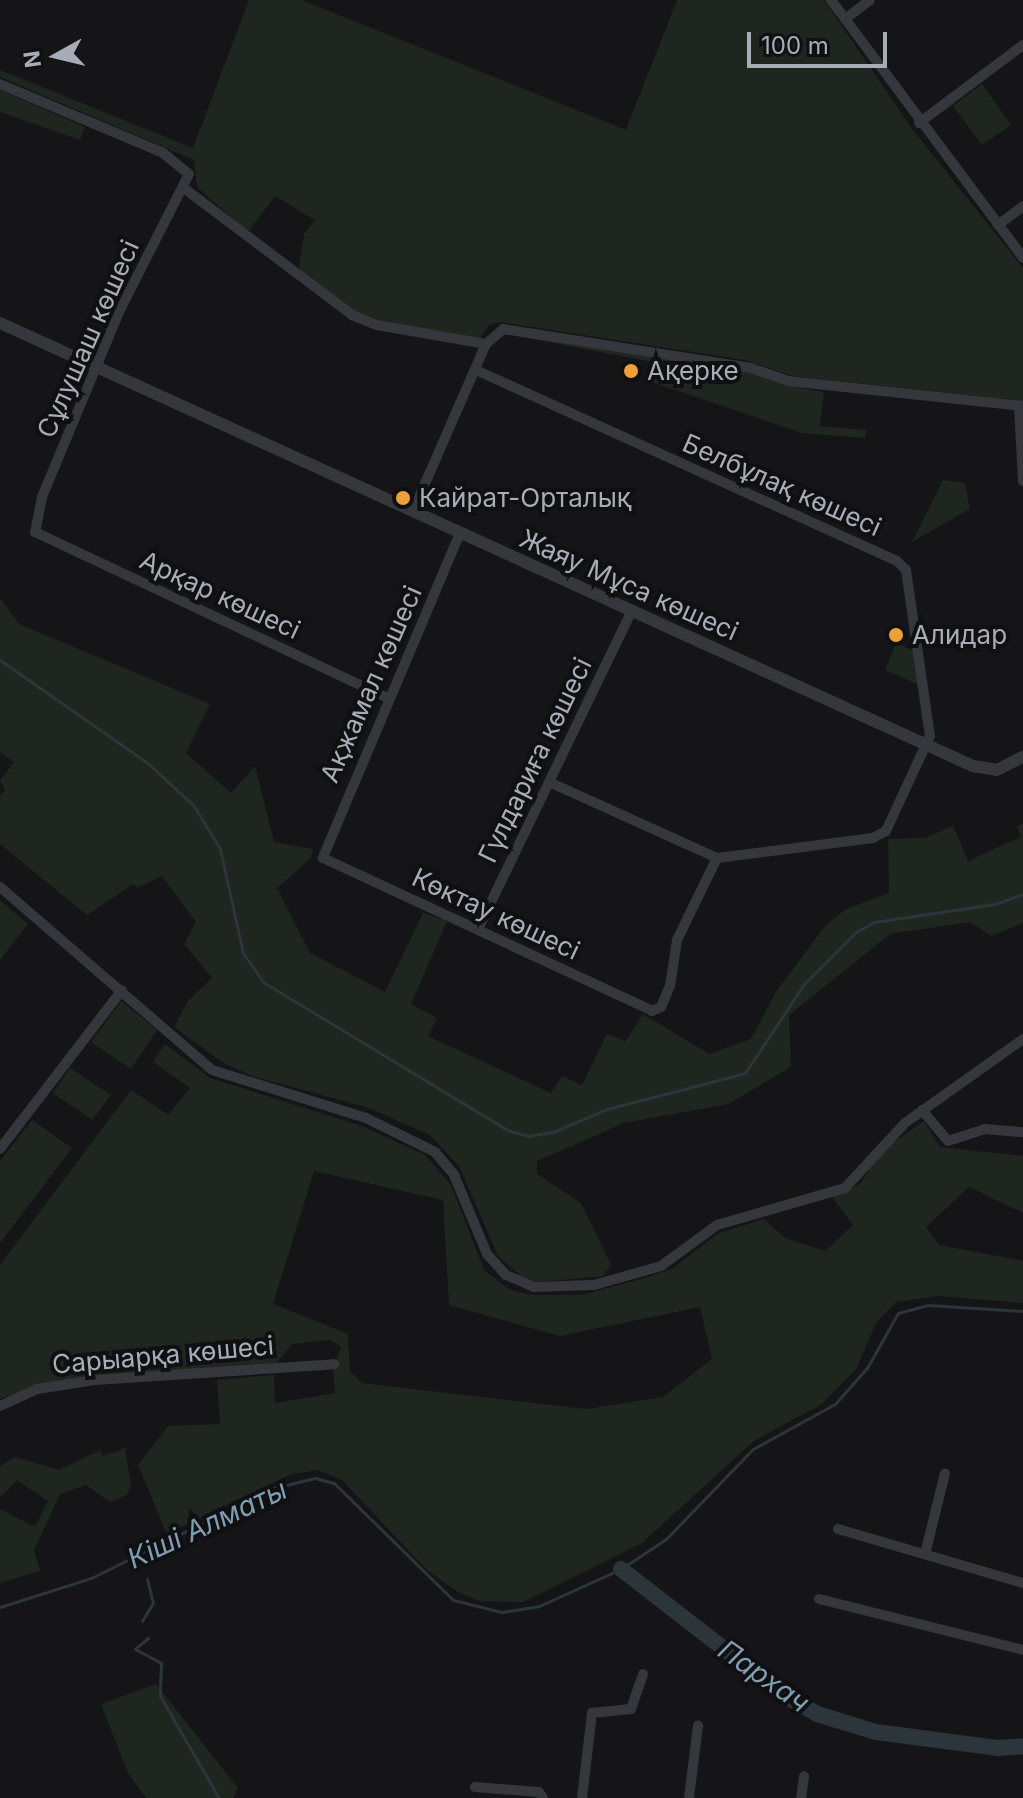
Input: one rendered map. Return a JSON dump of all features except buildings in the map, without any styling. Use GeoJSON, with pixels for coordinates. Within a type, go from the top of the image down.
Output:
{"type":"FeatureCollection","features":[{"type":"Feature","properties":{"kind":"street"},"geometry":{"type":"LineString","coordinates":[[831,0],[919,123],[1023,258]]}},
{"type":"Feature","properties":{"kind":"street"},"geometry":{"type":"LineString","coordinates":[[845,19],[870,0]]}},
{"type":"Feature","properties":{"kind":"street"},"geometry":{"type":"LineString","coordinates":[[919,123],[1023,45]]}},
{"type":"Feature","properties":{"kind":"street","name":"Сұлушаш көшесі"},"geometry":{"type":"LineString","coordinates":[[0,84],[163,153],[188,169],[185,189],[96,367],[33,529]]}},
{"type":"Feature","properties":{"kind":"street"},"geometry":{"type":"LineString","coordinates":[[185,189],[324,297],[363,320],[486,344]]}},
{"type":"Feature","properties":{"kind":"street"},"geometry":{"type":"LineString","coordinates":[[998,225],[1023,206]]}},
{"type":"Feature","properties":{"kind":"street","name":"Жаяу Мұса көшесі"},"geometry":{"type":"LineString","coordinates":[[0,323],[926,745],[985,770],[1023,757]]}},
{"type":"Feature","properties":{"kind":"street"},"geometry":{"type":"LineString","coordinates":[[413,511],[486,344],[498,331],[519,329],[751,368],[788,381],[1021,406],[1023,481]]}},
{"type":"Feature","properties":{"kind":"street","name":"Белбұлақ көшесі"},"geometry":{"type":"LineString","coordinates":[[476,370],[901,564],[930,736],[926,745]]}},
{"type":"Feature","properties":{"kind":"street","name":"Арқар көшесі"},"geometry":{"type":"LineString","coordinates":[[33,529],[390,699]]}},
{"type":"Feature","properties":{"kind":"street","name":"Ақжамал көшесі"},"geometry":{"type":"LineString","coordinates":[[321,853],[460,533]]}},
{"type":"Feature","properties":{"kind":"street","name":"Гүлдариға көшесі"},"geometry":{"type":"LineString","coordinates":[[478,929],[632,611]]}},
{"type":"Feature","properties":{"kind":"street"},"geometry":{"type":"LineString","coordinates":[[549,782],[717,858],[880,836],[926,745]]}},
{"type":"Feature","properties":{"kind":"street","name":"Көктау көшесі"},"geometry":{"type":"LineString","coordinates":[[321,853],[655,1010],[670,986],[680,933],[717,858]]}},
{"type":"Feature","properties":{"kind":"street"},"geometry":{"type":"LineString","coordinates":[[0,887],[223,1076],[366,1118],[435,1152],[454,1175],[487,1254],[519,1282],[552,1288],[594,1285],[661,1266],[725,1222],[845,1188],[882,1143],[922,1110],[1023,1039]]}},
{"type":"Feature","properties":{"kind":"street"},"geometry":{"type":"LineString","coordinates":[[0,1149],[122,990]]}},
{"type":"Feature","properties":{"kind":"street"},"geometry":{"type":"LineString","coordinates":[[922,1110],[948,1141],[985,1129],[1023,1132]]}},
{"type":"Feature","properties":{"kind":"street","name":"Сарыарқа көшесі"},"geometry":{"type":"LineString","coordinates":[[0,1406],[37,1389],[96,1380],[334,1364]]}},
{"type":"Feature","properties":{"kind":"street"},"geometry":{"type":"LineString","coordinates":[[925,1554],[945,1473]]}},
{"type":"Feature","properties":{"kind":"street"},"geometry":{"type":"LineString","coordinates":[[838,1529],[1023,1583]]}},
{"type":"Feature","properties":{"kind":"street"},"geometry":{"type":"LineString","coordinates":[[819,1599],[1023,1650]]}},
{"type":"Feature","properties":{"kind":"street"},"geometry":{"type":"LineString","coordinates":[[582,1798],[592,1713],[631,1709],[643,1674]]}},
{"type":"Feature","properties":{"kind":"street"},"geometry":{"type":"LineString","coordinates":[[689,1798],[698,1726]]}},
{"type":"Feature","properties":{"kind":"street"},"geometry":{"type":"LineString","coordinates":[[801,1798],[804,1776]]}},
{"type":"Feature","properties":{"kind":"street"},"geometry":{"type":"LineString","coordinates":[[475,1787],[539,1792],[543,1798]]}},
{"type":"Feature","properties":{"kind":"shaded area"},"geometry":{"type":"Polygon","coordinates":[[[249,0],[301,0],[626,130],[677,0],[824,0],[913,130],[1023,268],[1023,401],[793,376],[745,360],[500,322],[488,326],[479,340],[360,316],[298,274],[304,234],[315,220],[275,196],[248,232],[197,187],[194,160],[0,77],[0,70],[193,148],[249,0]]]}},
{"type":"Feature","properties":{"kind":"shaded area"},"geometry":{"type":"Polygon","coordinates":[[[982,84],[1011,125],[982,145],[953,106],[982,84]]]}},
{"type":"Feature","properties":{"kind":"shaded area"},"geometry":{"type":"Polygon","coordinates":[[[0,90],[85,127],[80,140],[0,112],[0,90]]]}},
{"type":"Feature","properties":{"kind":"shaded area"},"geometry":{"type":"Polygon","coordinates":[[[512,335],[757,373],[783,385],[824,392],[820,426],[867,430],[865,438],[802,433],[646,380],[652,362],[512,335]]]}},
{"type":"Feature","properties":{"kind":"shaded area"},"geometry":{"type":"Polygon","coordinates":[[[943,480],[965,483],[970,509],[912,542],[943,480]]]}},
{"type":"Feature","properties":{"kind":"shaded area"},"geometry":{"type":"Polygon","coordinates":[[[0,598],[19,624],[210,704],[186,753],[231,793],[255,766],[274,842],[313,849],[311,858],[277,888],[310,953],[385,992],[423,913],[447,921],[411,1004],[437,1018],[428,1036],[551,1093],[562,1076],[582,1085],[607,1034],[626,1041],[643,1014],[709,1054],[751,1039],[776,992],[825,926],[846,909],[889,893],[888,839],[925,838],[953,826],[968,861],[1021,837],[1017,827],[1023,823],[1023,923],[991,936],[970,922],[890,934],[789,1015],[791,1067],[728,1104],[624,1123],[537,1161],[537,1174],[581,1203],[611,1265],[603,1276],[538,1282],[521,1276],[498,1256],[459,1166],[430,1135],[366,1107],[252,1076],[222,1062],[174,1027],[188,1001],[212,978],[184,944],[196,922],[162,876],[137,888],[133,884],[87,915],[0,844],[0,796],[5,790],[0,781],[14,762],[0,752],[0,598]]]}},
{"type":"Feature","properties":{"kind":"shaded area"},"geometry":{"type":"Polygon","coordinates":[[[896,643],[914,651],[919,685],[885,670],[896,643]]]}},
{"type":"Feature","properties":{"kind":"shaded area"},"geometry":{"type":"Polygon","coordinates":[[[0,900],[28,924],[0,960],[0,900]]]}},
{"type":"Feature","properties":{"kind":"shaded area"},"geometry":{"type":"Polygon","coordinates":[[[121,1001],[157,1030],[131,1069],[91,1042],[121,1001]]]}},
{"type":"Feature","properties":{"kind":"shaded area"},"geometry":{"type":"Polygon","coordinates":[[[165,1044],[210,1078],[362,1126],[425,1155],[451,1185],[484,1270],[510,1290],[533,1295],[581,1295],[642,1279],[672,1269],[719,1233],[764,1219],[785,1238],[825,1251],[853,1225],[832,1197],[859,1185],[882,1151],[924,1121],[940,1147],[1023,1156],[1023,1213],[969,1187],[926,1227],[939,1245],[1023,1261],[1023,1303],[937,1296],[896,1302],[876,1323],[856,1369],[822,1404],[755,1440],[642,1543],[523,1602],[480,1601],[458,1592],[428,1571],[342,1480],[318,1470],[292,1474],[167,1534],[138,1465],[168,1426],[220,1424],[217,1380],[274,1375],[275,1403],[335,1393],[333,1368],[341,1347],[330,1340],[292,1344],[275,1365],[46,1383],[0,1399],[0,1265],[131,1090],[168,1115],[190,1088],[153,1062],[165,1044]],[[314,1171],[273,1304],[348,1334],[350,1371],[362,1383],[586,1409],[663,1397],[712,1359],[700,1307],[560,1336],[449,1305],[443,1200],[314,1171]]]}},
{"type":"Feature","properties":{"kind":"shaded area"},"geometry":{"type":"Polygon","coordinates":[[[70,1068],[111,1095],[92,1120],[53,1093],[70,1068]]]}},
{"type":"Feature","properties":{"kind":"shaded area"},"geometry":{"type":"Polygon","coordinates":[[[32,1120],[72,1148],[0,1243],[0,1161],[32,1120]]]}},
{"type":"Feature","properties":{"kind":"shaded area"},"geometry":{"type":"Polygon","coordinates":[[[125,1448],[131,1485],[127,1495],[110,1502],[86,1485],[60,1494],[34,1550],[40,1571],[0,1583],[0,1509],[35,1527],[48,1501],[17,1480],[0,1498],[0,1466],[15,1457],[59,1470],[100,1450],[103,1456],[125,1448]]]}},
{"type":"Feature","properties":{"kind":"shaded area"},"geometry":{"type":"Polygon","coordinates":[[[156,1684],[238,1788],[233,1798],[146,1798],[128,1773],[101,1704],[156,1684]]]}},
{"type":"Feature","properties":{"kind":"waterway"},"geometry":{"type":"LineString","coordinates":[[0,660],[149,764],[194,806],[220,849],[243,953],[263,982],[507,1130],[528,1136],[553,1132],[607,1109],[745,1073],[804,984],[856,932],[874,922],[995,904],[1023,894]]}},
{"type":"Feature","properties":{"kind":"waterway","name":"Кіші Алматы"},"geometry":{"type":"LineString","coordinates":[[0,1607],[91,1578],[274,1488],[315,1478],[334,1483],[453,1600],[502,1612],[539,1606],[621,1569],[666,1539],[753,1449],[835,1404],[867,1368],[898,1313],[928,1305],[1023,1311]]}},
{"type":"Feature","properties":{"kind":"waterway","name":"Пархач"},"geometry":{"type":"LineString","coordinates":[[621,1569],[785,1696],[817,1714],[876,1732],[997,1748],[1023,1746]]}},
{"type":"Feature","properties":{"kind":"waterway","name":"Пархач"},"geometry":{"type":"LineString","coordinates":[[142,1621],[153,1603],[147,1579]]}},
{"type":"Feature","properties":{"kind":"waterway","name":"Пархач"},"geometry":{"type":"LineString","coordinates":[[148,1638],[135,1649],[161,1663],[160,1696],[219,1798]]}},
{"type":"Feature","properties":{"kind":"place","name":"Ақерке"},"geometry":{"type":"Point","coordinates":[631,371]}},
{"type":"Feature","properties":{"kind":"place","name":"Кайрат-Орталық"},"geometry":{"type":"Point","coordinates":[403,498]}},
{"type":"Feature","properties":{"kind":"place","name":"Алидар"},"geometry":{"type":"Point","coordinates":[896,635]}}]}
